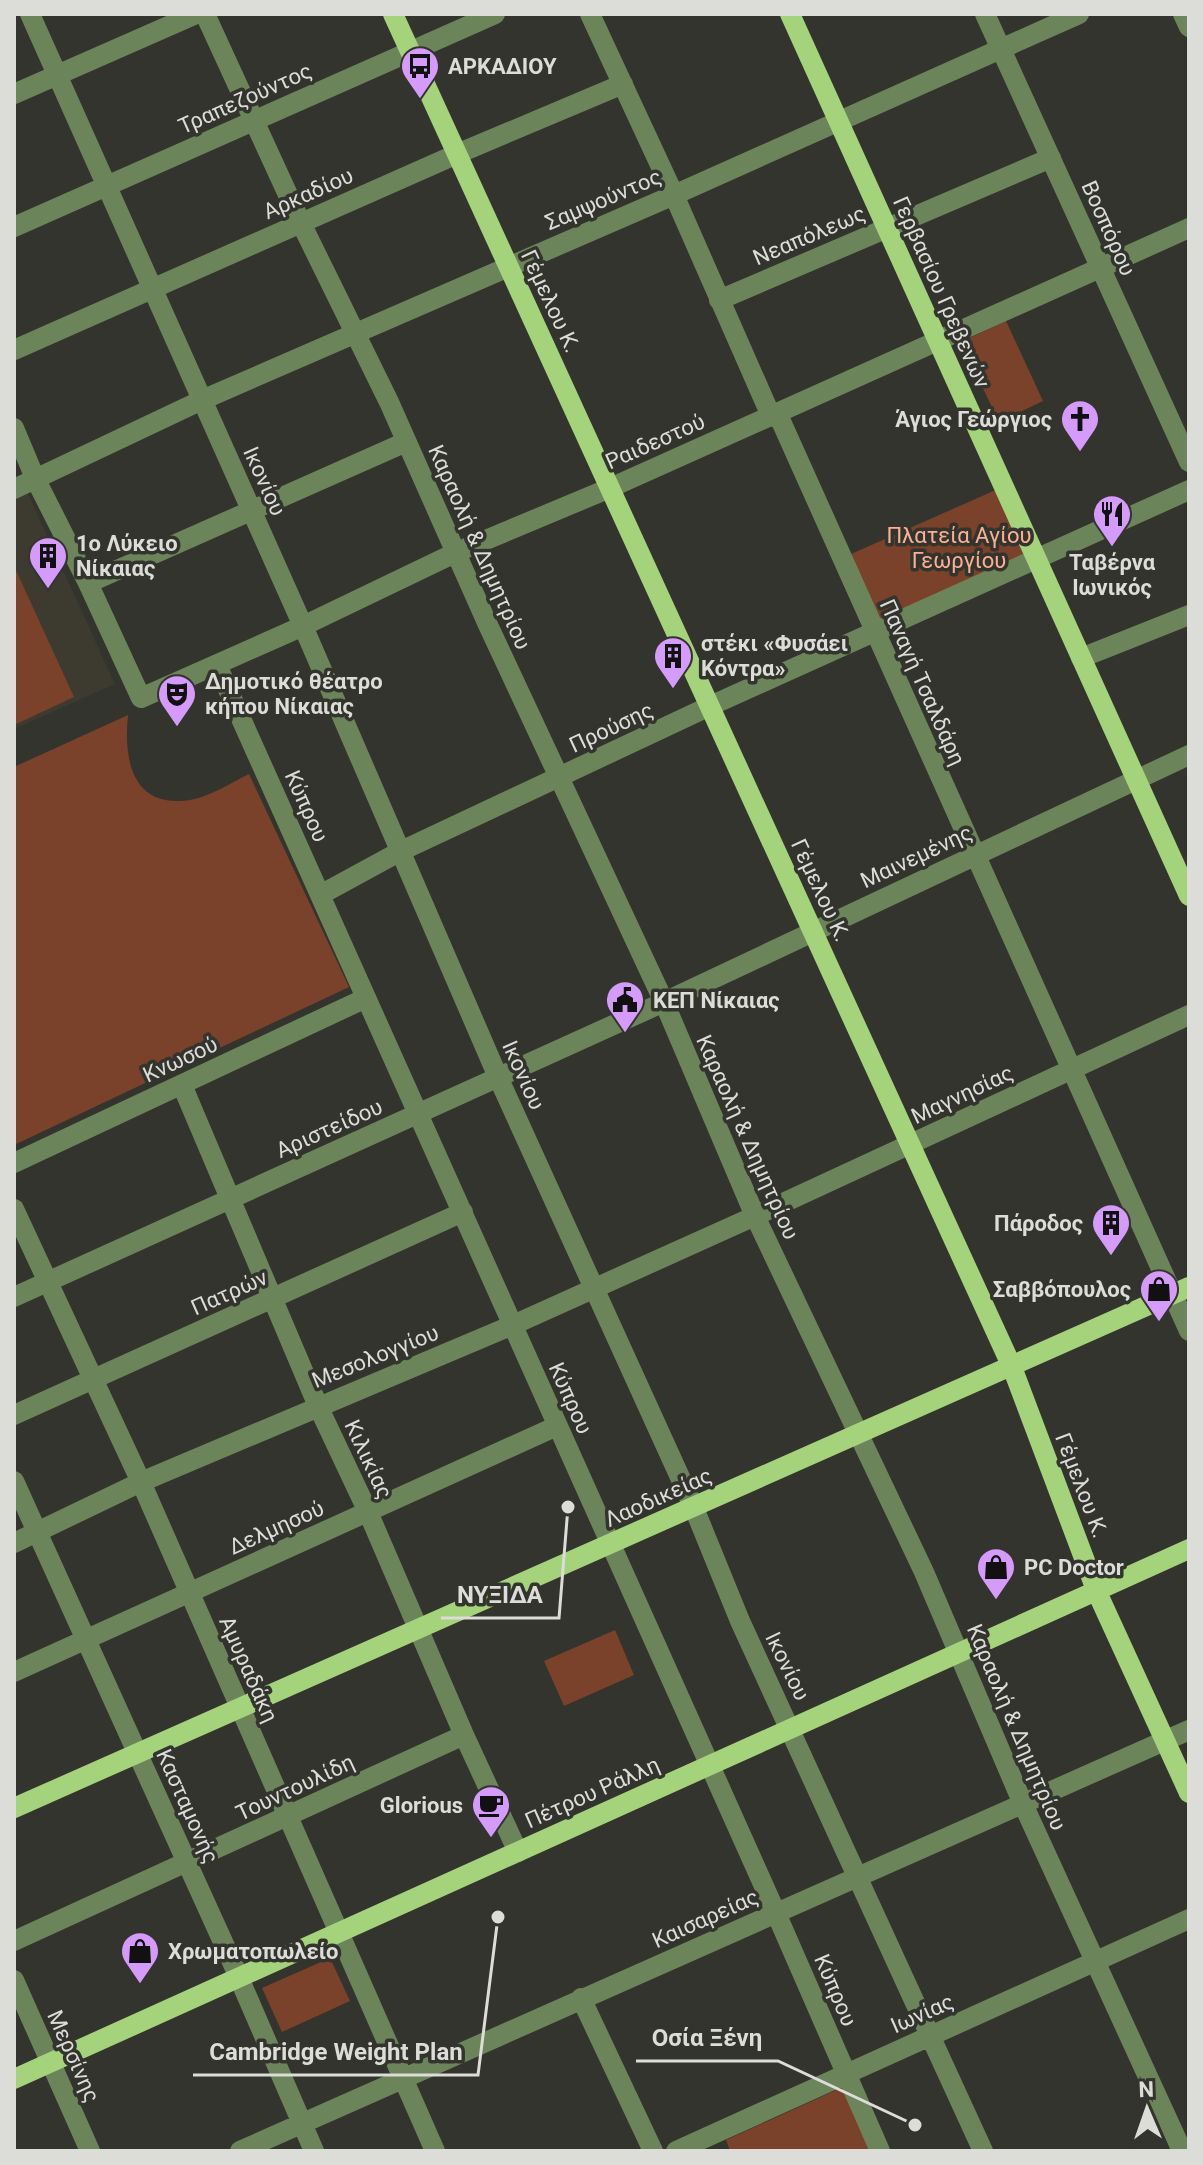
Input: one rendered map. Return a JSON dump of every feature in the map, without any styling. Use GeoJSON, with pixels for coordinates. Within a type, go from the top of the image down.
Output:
{"type":"FeatureCollection","features":[{"type":"Feature","properties":{"kind":"main road","name":"Γέμελου Κ."},"geometry":{"type":"LineString","coordinates":[[393,14],[1012,1367],[1096,1590],[1189,1793]]}},
{"type":"Feature","properties":{"kind":"main road","name":"Γερβασίου Γρεβενών"},"geometry":{"type":"LineString","coordinates":[[790,14],[1189,896]]}},
{"type":"Feature","properties":{"kind":"main road","name":"Λαοδικείας"},"geometry":{"type":"LineString","coordinates":[[14,1808],[1181,1291]]}},
{"type":"Feature","properties":{"kind":"main road","name":"Πέτρου Ράλλη"},"geometry":{"type":"LineString","coordinates":[[14,2079],[1189,1549]]}},
{"type":"Feature","properties":{"kind":"street","name":"Ικονίου"},"geometry":{"type":"LineString","coordinates":[[30,14],[252,510],[498,1077],[694,1508],[746,1634],[983,2151]]}},
{"type":"Feature","properties":{"kind":"street"},"geometry":{"type":"LineString","coordinates":[[14,94],[196,14]]}},
{"type":"Feature","properties":{"kind":"street","name":"Καραολή & Δημητρίου"},"geometry":{"type":"LineString","coordinates":[[205,14],[301,223],[357,333],[664,1002],[755,1216],[861,1434],[1023,1804],[1182,2151]]}},
{"type":"Feature","properties":{"kind":"street","name":"Τραπεζούντος"},"geometry":{"type":"LineString","coordinates":[[14,227],[495,14]]}},
{"type":"Feature","properties":{"kind":"street","name":"Παναγή Τσαλδάρη"},"geometry":{"type":"LineString","coordinates":[[590,14],[771,416],[780,419],[1072,1070],[1181,1291],[1189,1331]]}},
{"type":"Feature","properties":{"kind":"street","name":"Βοσπόρου"},"geometry":{"type":"LineString","coordinates":[[985,14],[1189,462]]}},
{"type":"Feature","properties":{"kind":"street","name":"Σαμψούντος"},"geometry":{"type":"LineString","coordinates":[[14,489],[202,400],[674,195],[1079,14]]}},
{"type":"Feature","properties":{"kind":"street"},"geometry":{"type":"LineString","coordinates":[[1183,14],[1189,27]]}},
{"type":"Feature","properties":{"kind":"street","name":"Αρκαδίου"},"geometry":{"type":"LineString","coordinates":[[14,350],[623,84]]}},
{"type":"Feature","properties":{"kind":"street","name":"Νεαπόλεως"},"geometry":{"type":"LineString","coordinates":[[719,300],[1051,158]]}},
{"type":"Feature","properties":{"kind":"street","name":"Ραιδεστού"},"geometry":{"type":"LineString","coordinates":[[88,583],[141,698],[303,626],[457,552],[610,488],[1189,228]]}},
{"type":"Feature","properties":{"kind":"street"},"geometry":{"type":"LineString","coordinates":[[14,428],[35,478],[88,583],[406,442]]}},
{"type":"Feature","properties":{"kind":"street","name":"Προύσης"},"geometry":{"type":"LineString","coordinates":[[320,895],[399,852],[710,706],[1189,490]]}},
{"type":"Feature","properties":{"kind":"street"},"geometry":{"type":"LineString","coordinates":[[1081,658],[1189,615]]}},
{"type":"Feature","properties":{"kind":"street","name":"Κύπρου"},"geometry":{"type":"LineString","coordinates":[[217,665],[880,2151]]}},
{"type":"Feature","properties":{"kind":"street","name":"Μαινεμένης"},"geometry":{"type":"LineString","coordinates":[[664,1002],[1189,755]]}},
{"type":"Feature","properties":{"kind":"street","name":"Κνωσού"},"geometry":{"type":"LineString","coordinates":[[14,1163],[366,998]]}},
{"type":"Feature","properties":{"kind":"street","name":"Αριστείδου"},"geometry":{"type":"LineString","coordinates":[[14,1297],[664,1002]]}},
{"type":"Feature","properties":{"kind":"street","name":"Μαγνησίας"},"geometry":{"type":"LineString","coordinates":[[755,1216],[1189,1015]]}},
{"type":"Feature","properties":{"kind":"street","name":"Κιλικίας"},"geometry":{"type":"LineString","coordinates":[[182,1085],[318,1406],[518,1852]]}},
{"type":"Feature","properties":{"kind":"street","name":"Αμυραδάκη"},"geometry":{"type":"LineString","coordinates":[[14,1209],[141,1482],[435,2151]]}},
{"type":"Feature","properties":{"kind":"street","name":"Πατρών"},"geometry":{"type":"LineString","coordinates":[[14,1415],[463,1212]]}},
{"type":"Feature","properties":{"kind":"street","name":"Μεσολογγίου"},"geometry":{"type":"LineString","coordinates":[[14,1543],[141,1482],[513,1325],[755,1216]]}},
{"type":"Feature","properties":{"kind":"street","name":"Δελμησού"},"geometry":{"type":"LineString","coordinates":[[14,1672],[557,1426]]}},
{"type":"Feature","properties":{"kind":"street","name":"Κασταμονής"},"geometry":{"type":"LineString","coordinates":[[14,1481],[239,1977],[314,2151]]}},
{"type":"Feature","properties":{"kind":"street","name":"Καισαρείας"},"geometry":{"type":"LineString","coordinates":[[240,2151],[1189,1730]]}},
{"type":"Feature","properties":{"kind":"street","name":"Τουντουλίδη"},"geometry":{"type":"LineString","coordinates":[[14,1941],[464,1735]]}},
{"type":"Feature","properties":{"kind":"street","name":"Ιωνίας"},"geometry":{"type":"LineString","coordinates":[[676,2151],[1189,1919]]}},
{"type":"Feature","properties":{"kind":"street","name":"Μερσίνης"},"geometry":{"type":"LineString","coordinates":[[14,1980],[90,2151]]}},
{"type":"Feature","properties":{"kind":"street"},"geometry":{"type":"LineString","coordinates":[[581,1998],[653,2151]]}},
{"type":"Feature","properties":{"kind":"shaded area"},"geometry":{"type":"Polygon","coordinates":[[[23,483],[115,684],[14,729],[14,487],[23,483]]]}},
{"type":"Feature","properties":{"kind":"green space"},"geometry":{"type":"Polygon","coordinates":[[[1006,321],[1043,401],[999,422],[961,342],[1006,321]]]}},
{"type":"Feature","properties":{"kind":"green space","name":"Πλατεία Αγίου Γεωργίου"},"geometry":{"type":"Polygon","coordinates":[[[998,489],[1028,559],[881,623],[851,554],[998,489]]]}},
{"type":"Feature","properties":{"kind":"green space"},"geometry":{"type":"Polygon","coordinates":[[[14,566],[74,697],[14,725],[14,566]]]}},
{"type":"Feature","properties":{"kind":"green space"},"geometry":{"type":"Polygon","coordinates":[[[128,715],[129,759],[140,785],[150,794],[163,799],[189,800],[207,795],[249,774],[349,987],[14,1145],[14,767],[128,715]]]}},
{"type":"Feature","properties":{"kind":"green space"},"geometry":{"type":"Polygon","coordinates":[[[615,1630],[634,1675],[564,1706],[544,1661],[615,1630]]]}},
{"type":"Feature","properties":{"kind":"green space"},"geometry":{"type":"Polygon","coordinates":[[[330,1958],[350,2001],[282,2032],[262,1988],[330,1958]]]}},
{"type":"Feature","properties":{"kind":"green space"},"geometry":{"type":"Polygon","coordinates":[[[843,2087],[872,2151],[730,2151],[726,2140],[843,2087]]]}},
{"type":"Feature","properties":{"kind":"place","name":"ΑΡΚΑΔΙΟΥ"},"geometry":{"type":"Point","coordinates":[420,100]}},
{"type":"Feature","properties":{"kind":"place","name":"Άγιος Γεώργιος"},"geometry":{"type":"Point","coordinates":[1080,453]}},
{"type":"Feature","properties":{"kind":"place","name":"Ταβέρνα Ιωνικός"},"geometry":{"type":"Point","coordinates":[1112,548]}},
{"type":"Feature","properties":{"kind":"place","name":"1ο Λύκειο Νίκαιας"},"geometry":{"type":"Point","coordinates":[48,590]}},
{"type":"Feature","properties":{"kind":"place","name":"στέκι «Φυσάει Κόντρα»"},"geometry":{"type":"Point","coordinates":[673,690]}},
{"type":"Feature","properties":{"kind":"place","name":"Δημοτικό θέατρο κήπου Νίκαιας"},"geometry":{"type":"Point","coordinates":[177,728]}},
{"type":"Feature","properties":{"kind":"place","name":"ΚΕΠ Νίκαιας"},"geometry":{"type":"Point","coordinates":[625,1034]}},
{"type":"Feature","properties":{"kind":"place","name":"Πάροδος"},"geometry":{"type":"Point","coordinates":[1111,1257]}},
{"type":"Feature","properties":{"kind":"place","name":"Σαββόπουλος"},"geometry":{"type":"Point","coordinates":[1159,1323]}},
{"type":"Feature","properties":{"kind":"place","name":"ΝΥΞΙΔΑ"},"geometry":{"type":"Point","coordinates":[568,1507]}},
{"type":"Feature","properties":{"kind":"place","name":"PC Doctor"},"geometry":{"type":"Point","coordinates":[996,1601]}},
{"type":"Feature","properties":{"kind":"place","name":"Glorious"},"geometry":{"type":"Point","coordinates":[491,1839]}},
{"type":"Feature","properties":{"kind":"place","name":"Cambridge Weight Plan"},"geometry":{"type":"Point","coordinates":[498,1917]}},
{"type":"Feature","properties":{"kind":"place","name":"Χρωματοπωλείο"},"geometry":{"type":"Point","coordinates":[140,1985]}},
{"type":"Feature","properties":{"kind":"place","name":"Οσία Ξένη"},"geometry":{"type":"Point","coordinates":[915,2125]}}]}
